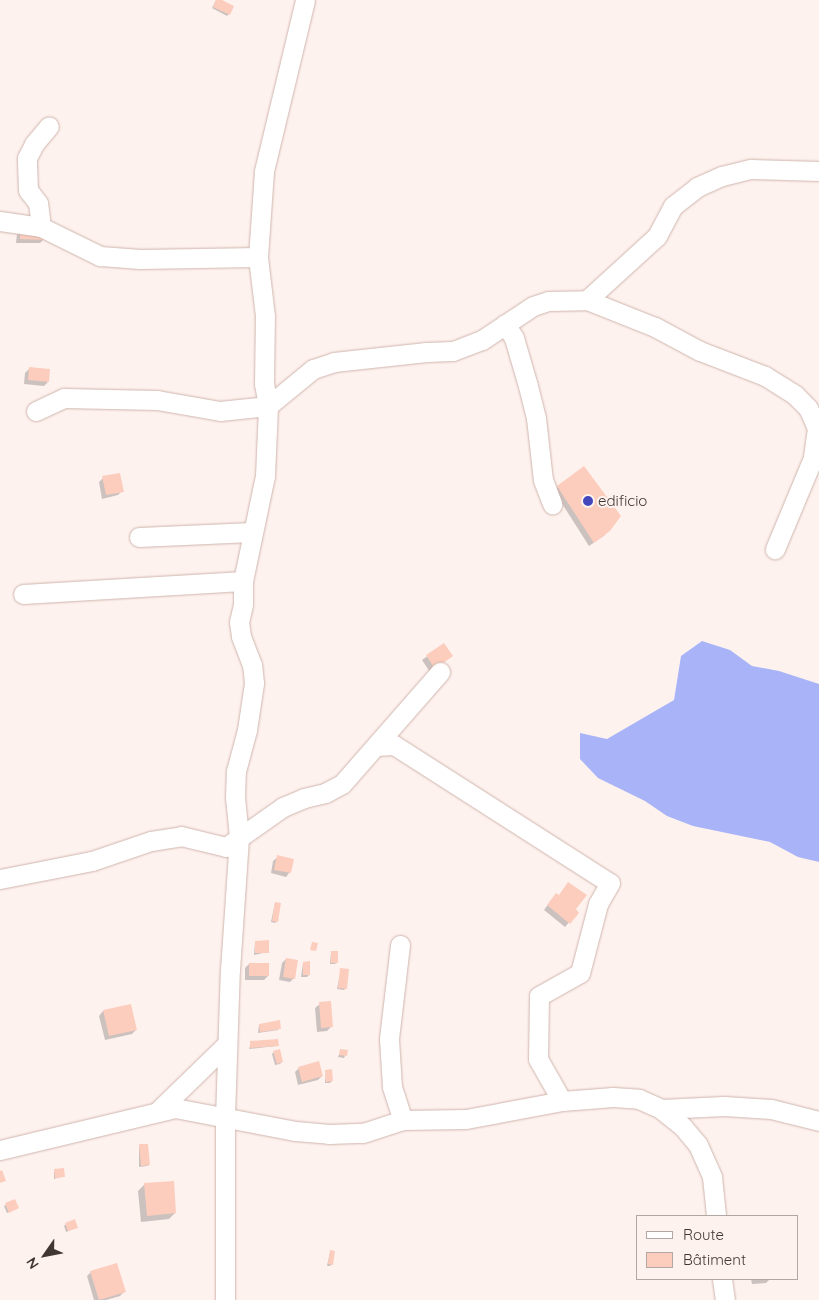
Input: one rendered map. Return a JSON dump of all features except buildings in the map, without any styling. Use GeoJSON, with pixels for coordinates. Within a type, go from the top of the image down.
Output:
{"type":"FeatureCollection","features":[{"type":"Feature","properties":{"kind":"street"},"geometry":{"type":"LineString","coordinates":[[225,1300],[227,1044],[239,837],[235,798],[236,771],[247,730],[254,683],[252,665],[241,636],[239,622],[243,604],[242,581],[265,476],[268,406],[264,384],[265,316],[258,257],[264,171],[305,0]]}},
{"type":"Feature","properties":{"kind":"street"},"geometry":{"type":"LineString","coordinates":[[41,227],[38,203],[28,190],[27,158],[34,144],[49,126]]}},
{"type":"Feature","properties":{"kind":"street"},"geometry":{"type":"LineString","coordinates":[[588,300],[657,236],[673,206],[697,187],[722,176],[750,169],[819,171]]}},
{"type":"Feature","properties":{"kind":"street"},"geometry":{"type":"LineString","coordinates":[[0,221],[41,227],[100,256],[140,258],[258,257]]}},
{"type":"Feature","properties":{"kind":"street"},"geometry":{"type":"LineString","coordinates":[[36,411],[64,398],[157,400],[220,411],[268,406],[313,369],[327,364],[426,352],[453,352],[482,340],[533,306],[548,301],[588,300],[655,327],[700,351],[765,376],[814,405],[818,428],[813,458],[775,549]]}},
{"type":"Feature","properties":{"kind":"street"},"geometry":{"type":"LineString","coordinates":[[505,324],[514,338],[528,386],[536,418],[543,480],[552,504]]}},
{"type":"Feature","properties":{"kind":"street"},"geometry":{"type":"LineString","coordinates":[[138,537],[252,532]]}},
{"type":"Feature","properties":{"kind":"street"},"geometry":{"type":"LineString","coordinates":[[23,594],[242,581]]}},
{"type":"Feature","properties":{"kind":"street"},"geometry":{"type":"LineString","coordinates":[[0,879],[92,861],[158,840],[181,836],[226,847],[283,807],[304,798],[325,793],[342,784],[440,672]]}},
{"type":"Feature","properties":{"kind":"street"},"geometry":{"type":"LineString","coordinates":[[376,746],[394,745],[610,883],[598,904],[580,973],[539,996],[538,1059],[562,1101]]}},
{"type":"Feature","properties":{"kind":"street"},"geometry":{"type":"LineString","coordinates":[[400,944],[389,1039],[392,1087],[403,1120]]}},
{"type":"Feature","properties":{"kind":"street"},"geometry":{"type":"LineString","coordinates":[[158,1112],[227,1044]]}},
{"type":"Feature","properties":{"kind":"street"},"geometry":{"type":"LineString","coordinates":[[0,1150],[175,1108],[296,1131],[329,1134],[363,1133],[403,1120],[466,1119],[562,1101],[613,1097],[638,1099],[661,1109],[684,1127],[698,1145],[707,1161],[712,1177],[716,1215]]}},
{"type":"Feature","properties":{"kind":"street"},"geometry":{"type":"LineString","coordinates":[[661,1109],[724,1106],[771,1109],[819,1121]]}},
{"type":"Feature","properties":{"kind":"street"},"geometry":{"type":"LineString","coordinates":[[722,1280],[725,1300]]}},
{"type":"Feature","properties":{"kind":"shaded area"},"geometry":{"type":"Polygon","coordinates":[[[702,641],[730,650],[752,666],[779,671],[819,684],[819,862],[798,857],[770,842],[693,826],[667,816],[645,801],[598,778],[580,759],[580,733],[607,739],[674,700],[681,656],[702,641]]]}},
{"type":"Feature","properties":{"kind":"place","name":"edificio"},"geometry":{"type":"Point","coordinates":[588,501]}}]}
